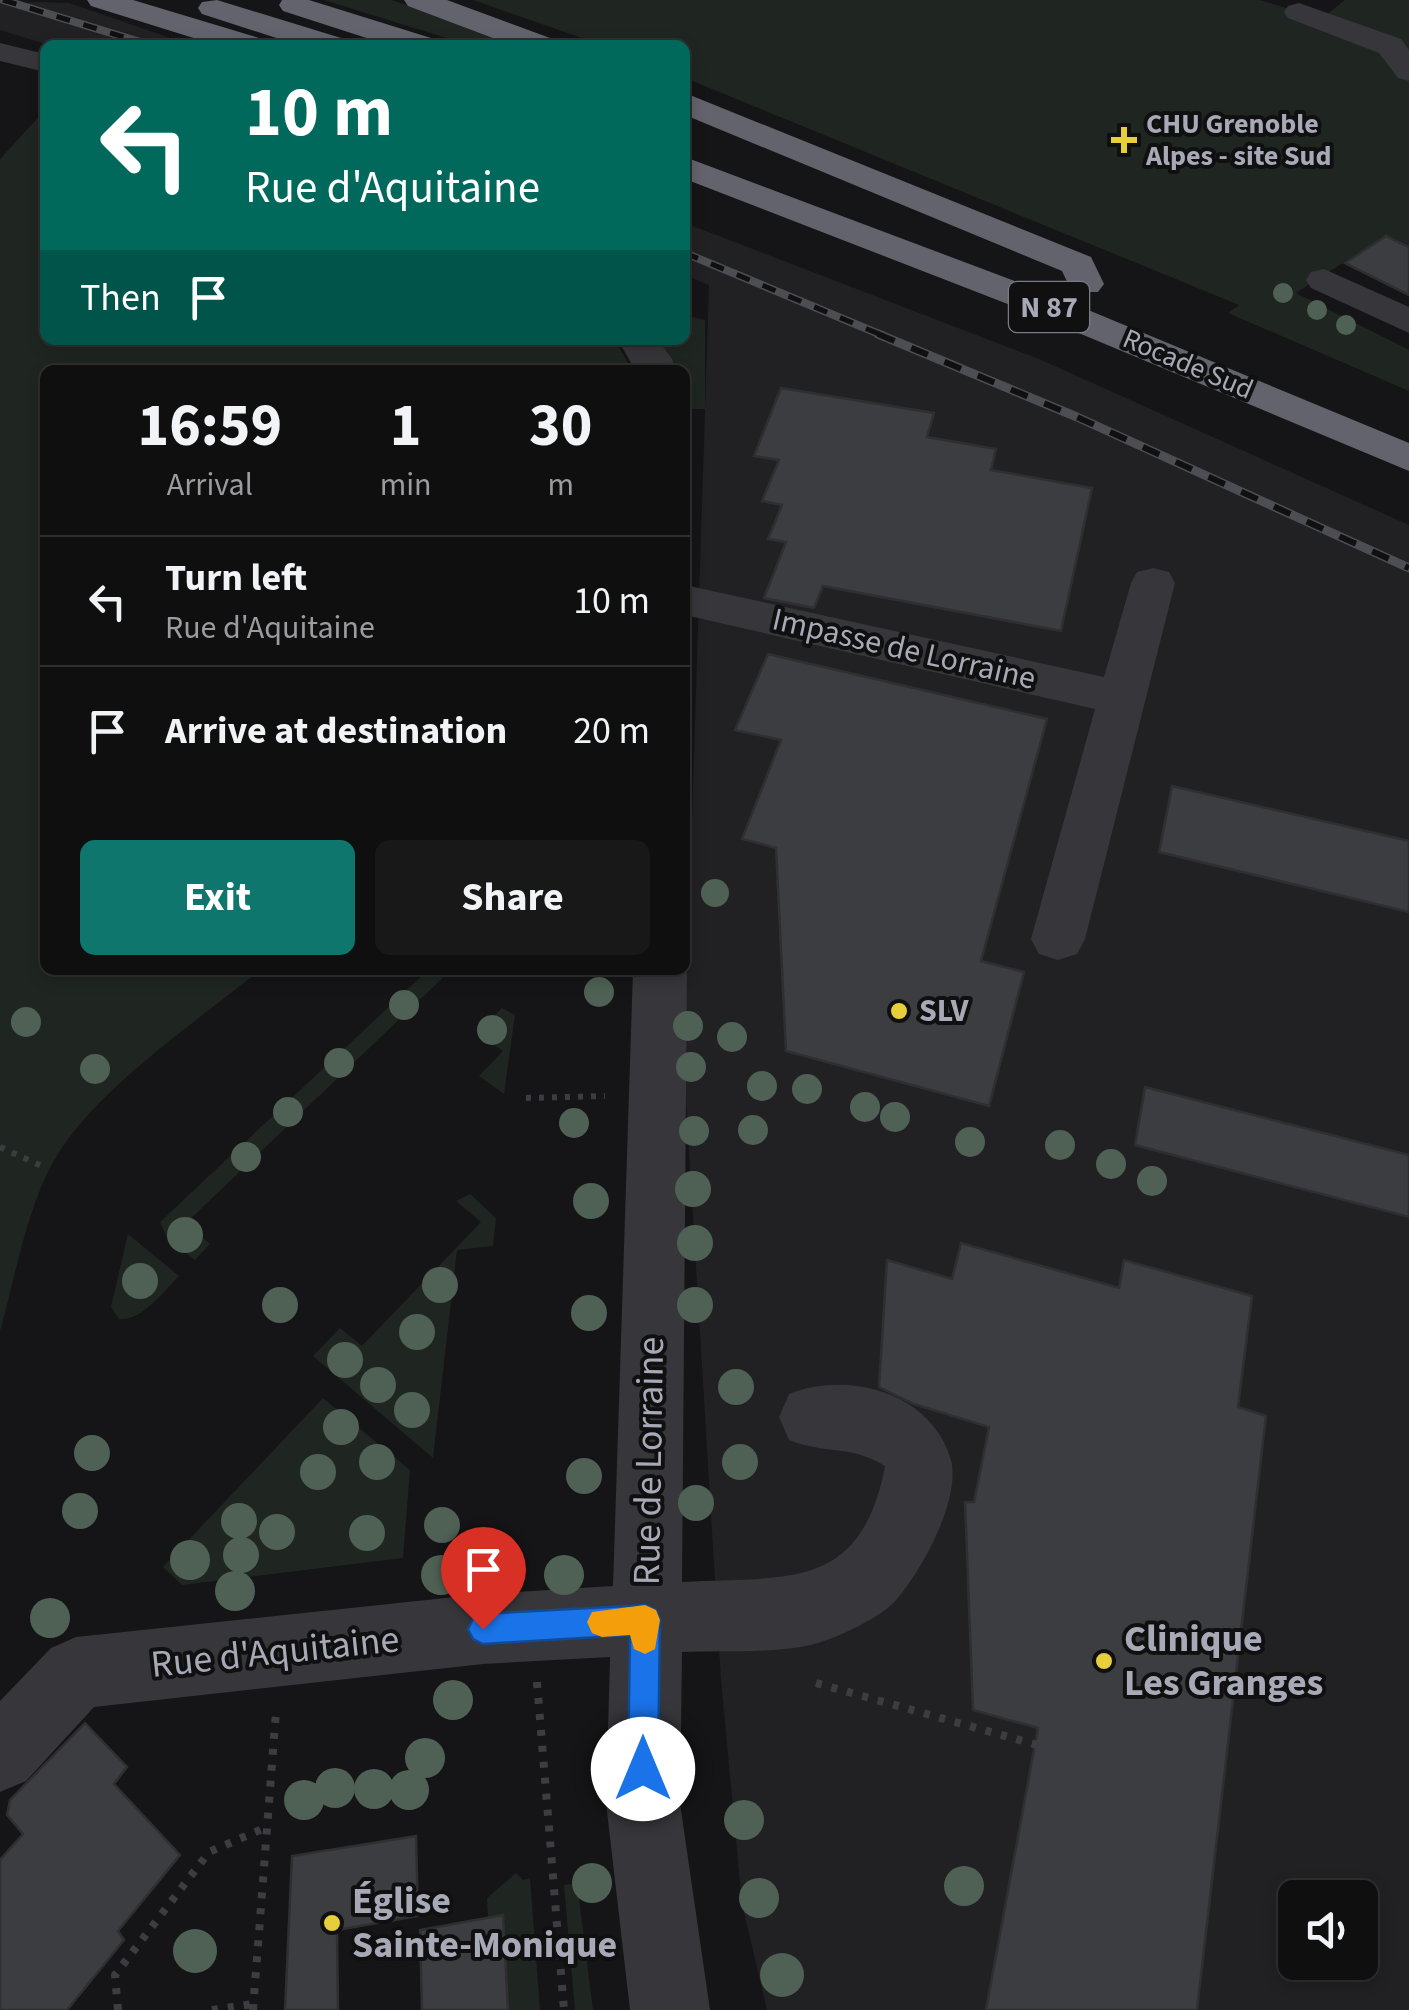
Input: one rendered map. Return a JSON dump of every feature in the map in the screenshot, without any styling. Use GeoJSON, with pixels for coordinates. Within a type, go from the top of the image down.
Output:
{"type":"FeatureCollection","features":[{"type":"Feature","properties":{"kind":"highway"},"geometry":{"type":"LineString","coordinates":[[186,0],[314,40]]}},
{"type":"Feature","properties":{"kind":"highway"},"geometry":{"type":"LineString","coordinates":[[278,0],[404,40]]}},
{"type":"Feature","properties":{"kind":"highway"},"geometry":{"type":"LineString","coordinates":[[418,0],[526,40]]}},
{"type":"Feature","properties":{"kind":"highway"},"geometry":{"type":"LineString","coordinates":[[112,2],[232,40]]}},
{"type":"Feature","properties":{"kind":"highway"},"geometry":{"type":"LineString","coordinates":[[690,105],[1078,265],[1085,284]]}},
{"type":"Feature","properties":{"kind":"highway","name":"Rocade Sud"},"geometry":{"type":"LineString","coordinates":[[690,136],[1085,284],[1409,419]]}},
{"type":"Feature","properties":{"kind":"highway","name":"Rocade Sud"},"geometry":{"type":"LineString","coordinates":[[690,169],[1039,303],[1409,458]]}},
{"type":"Feature","properties":{"kind":"highway"},"geometry":{"type":"LineString","coordinates":[[690,197],[1072,337],[1409,472]]}},
{"type":"Feature","properties":{"kind":"street"},"geometry":{"type":"LineString","coordinates":[[1299,12],[1390,46],[1409,71]]}},
{"type":"Feature","properties":{"kind":"street"},"geometry":{"type":"LineString","coordinates":[[0,52],[40,64]]}},
{"type":"Feature","properties":{"kind":"street"},"geometry":{"type":"LineString","coordinates":[[0,63],[40,65]]}},
{"type":"Feature","properties":{"kind":"street"},"geometry":{"type":"LineString","coordinates":[[1324,280],[1409,322]]}},
{"type":"Feature","properties":{"kind":"street"},"geometry":{"type":"LineString","coordinates":[[1058,939],[1153,583]]}},
{"type":"Feature","properties":{"kind":"street","name":"Impasse de Lorraine"},"geometry":{"type":"LineString","coordinates":[[690,601],[1122,698]]}},
{"type":"Feature","properties":{"kind":"street","name":"Rue de Lorraine"},"geometry":{"type":"LineString","coordinates":[[660,975],[643,1804],[670,2010]]}},
{"type":"Feature","properties":{"kind":"street","name":"Rue d'Aquitaine"},"geometry":{"type":"LineString","coordinates":[[0,1755],[76,1673],[533,1626],[816,1609],[871,1578],[910,1520],[919,1464],[908,1442],[867,1418],[812,1417]]}},
{"type":"Feature","properties":{"kind":"path"},"geometry":{"type":"LineString","coordinates":[[526,1098],[656,1094]]}},
{"type":"Feature","properties":{"kind":"path"},"geometry":{"type":"LineString","coordinates":[[0,1147],[46,1168]]}},
{"type":"Feature","properties":{"kind":"path"},"geometry":{"type":"LineString","coordinates":[[533,1626],[564,2010]]}},
{"type":"Feature","properties":{"kind":"path"},"geometry":{"type":"LineString","coordinates":[[212,2010],[253,2007],[280,1651]]}},
{"type":"Feature","properties":{"kind":"path"},"geometry":{"type":"LineString","coordinates":[[816,1683],[1055,1750]]}},
{"type":"Feature","properties":{"kind":"path"},"geometry":{"type":"LineString","coordinates":[[118,2010],[115,1975],[208,1852],[267,1827]]}},
{"type":"Feature","properties":{"kind":"shaded area"},"geometry":{"type":"Polygon","coordinates":[[[324,0],[392,0],[506,40],[453,40],[324,0]]]}},
{"type":"Feature","properties":{"kind":"shaded area","name":"CHU Grenoble Alpes - site Sud"},"geometry":{"type":"Polygon","coordinates":[[[473,0],[1259,0],[1322,18],[1345,0],[1409,0],[1409,245],[1386,235],[1296,293],[1409,350],[1409,391],[1228,313],[1239,305],[690,80],[690,40],[588,40],[473,0]]]}},
{"type":"Feature","properties":{"kind":"shaded area"},"geometry":{"type":"Polygon","coordinates":[[[69,3],[176,40],[40,42],[0,30],[0,4],[69,3]]]}},
{"type":"Feature","properties":{"kind":"shaded area"},"geometry":{"type":"Polygon","coordinates":[[[40,115],[40,345],[618,345],[629,365],[40,365],[40,975],[254,975],[141,1064],[111,1091],[62,1147],[32,1213],[0,1331],[0,159],[40,115]]]}},
{"type":"Feature","properties":{"kind":"shaded area"},"geometry":{"type":"Polygon","coordinates":[[[690,225],[1039,359],[1409,525],[1409,2010],[767,2010],[742,1904],[721,1680],[684,1068],[687,975],[690,975],[709,285],[690,277],[690,225]]]}},
{"type":"Feature","properties":{"kind":"shaded area"},"geometry":{"type":"Polygon","coordinates":[[[690,316],[705,320],[705,409],[690,409],[690,365],[664,365],[653,345],[690,345],[690,316]]]}},
{"type":"Feature","properties":{"kind":"shaded area"},"geometry":{"type":"Polygon","coordinates":[[[423,975],[446,975],[186,1223],[210,1244],[195,1260],[167,1238],[160,1222],[423,975]]]}},
{"type":"Feature","properties":{"kind":"shaded area"},"geometry":{"type":"Polygon","coordinates":[[[502,1008],[515,1015],[504,1094],[479,1076],[503,1051],[477,1033],[502,1008]]]}},
{"type":"Feature","properties":{"kind":"shaded area"},"geometry":{"type":"Polygon","coordinates":[[[470,1194],[496,1218],[493,1246],[457,1250],[433,1458],[313,1356],[340,1328],[362,1346],[481,1222],[456,1201],[470,1194]]]}},
{"type":"Feature","properties":{"kind":"shaded area"},"geometry":{"type":"Polygon","coordinates":[[[128,1234],[179,1276],[144,1311],[119,1319],[111,1307],[128,1234]]]}},
{"type":"Feature","properties":{"kind":"shaded area"},"geometry":{"type":"Polygon","coordinates":[[[323,1398],[410,1470],[403,1558],[182,1585],[163,1567],[323,1398]]]}},
{"type":"Feature","properties":{"kind":"shaded area"},"geometry":{"type":"Polygon","coordinates":[[[516,1873],[523,1880],[530,1878],[540,2010],[508,2010],[503,1916],[488,1918],[487,1898],[516,1873]]]}},
{"type":"Feature","properties":{"kind":"shaded area"},"geometry":{"type":"Polygon","coordinates":[[[577,1883],[593,2010],[575,2010],[564,1885],[577,1883]]]}},
{"type":"Feature","properties":{"kind":"building"},"geometry":{"type":"Polygon","coordinates":[[[1386,236],[1409,247],[1409,295],[1345,263],[1386,236]]]}},
{"type":"Feature","properties":{"kind":"building"},"geometry":{"type":"Polygon","coordinates":[[[781,388],[934,413],[927,437],[996,449],[991,470],[1092,488],[1061,631],[823,586],[814,608],[764,598],[786,542],[768,539],[782,505],[762,501],[779,460],[754,456],[781,388]]]}},
{"type":"Feature","properties":{"kind":"building"},"geometry":{"type":"Polygon","coordinates":[[[768,654],[1047,719],[981,961],[1024,972],[989,1106],[786,1051],[776,848],[742,839],[781,740],[735,730],[768,654]]]}},
{"type":"Feature","properties":{"kind":"building"},"geometry":{"type":"Polygon","coordinates":[[[1172,786],[1409,841],[1409,912],[1159,852],[1172,786]]]}},
{"type":"Feature","properties":{"kind":"building"},"geometry":{"type":"Polygon","coordinates":[[[1145,1087],[1409,1155],[1409,1217],[1135,1145],[1145,1087]]]}},
{"type":"Feature","properties":{"kind":"building","name":"Clinique Les Granges"},"geometry":{"type":"Polygon","coordinates":[[[961,1243],[1119,1288],[1124,1260],[1252,1296],[1238,1407],[1266,1416],[1197,2010],[986,2010],[1038,1728],[973,1710],[965,1502],[974,1502],[989,1427],[914,1404],[879,1387],[887,1260],[952,1279],[961,1243]]]}},
{"type":"Feature","properties":{"kind":"building"},"geometry":{"type":"Polygon","coordinates":[[[85,1723],[127,1767],[114,1784],[180,1855],[118,1931],[124,1940],[67,2010],[0,2010],[0,1860],[23,1834],[7,1815],[10,1800],[85,1723]]]}},
{"type":"Feature","properties":{"kind":"building","name":"Église Sainte-Monique"},"geometry":{"type":"Polygon","coordinates":[[[416,1836],[418,1916],[337,1930],[338,2010],[285,2010],[292,1856],[416,1836]]]}},
{"type":"Feature","properties":{"kind":"building","name":"Église Sainte-Monique"},"geometry":{"type":"Polygon","coordinates":[[[503,1915],[508,2010],[422,2010],[420,1930],[503,1915]]]}},
{"type":"Feature","properties":{"kind":"railway"},"geometry":{"type":"LineString","coordinates":[[3,0],[134,40]]}},
{"type":"Feature","properties":{"kind":"railway"},"geometry":{"type":"LineString","coordinates":[[690,255],[884,336]]}},
{"type":"Feature","properties":{"kind":"railway"},"geometry":{"type":"LineString","coordinates":[[878,334],[1077,417],[1409,568]]}},
{"type":"Feature","properties":{"kind":"slow traffic"},"geometry":{"type":"LineString","coordinates":[[602,1622],[645,1620],[645,1639]]}},
{"type":"Feature","properties":{"kind":"place","name":"CHU Grenoble Alpes - site Sud"},"geometry":{"type":"Point","coordinates":[1124,140]}},
{"type":"Feature","properties":{"kind":"place","name":"SLV"},"geometry":{"type":"Point","coordinates":[899,1011]}},
{"type":"Feature","properties":{"kind":"place","name":"Clinique Les Granges"},"geometry":{"type":"Point","coordinates":[1104,1661]}},
{"type":"Feature","properties":{"kind":"place","name":"Église Sainte-Monique"},"geometry":{"type":"Point","coordinates":[332,1923]}},
{"type":"Feature","properties":{"kind":"route"},"geometry":{"type":"LineString","coordinates":[[483,1629],[645,1620],[643,1769]]}}]}
